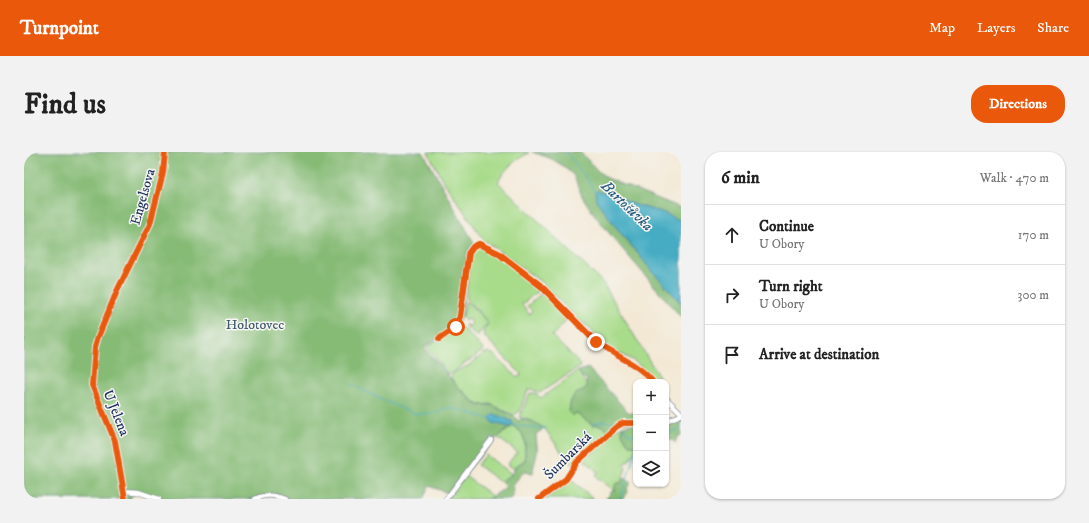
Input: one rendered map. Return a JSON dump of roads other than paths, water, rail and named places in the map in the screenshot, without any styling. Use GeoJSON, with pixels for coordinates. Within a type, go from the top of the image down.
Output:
{"type":"FeatureCollection","features":[{"type":"Feature","properties":{"kind":"street","name":"Engelsova"},"geometry":{"type":"LineString","coordinates":[[117,291],[150,224],[163,173],[165,152]]}},
{"type":"Feature","properties":{"kind":"street"},"geometry":{"type":"LineString","coordinates":[[439,339],[456,327],[460,316],[468,253],[476,245],[482,245],[498,253],[541,286],[596,342],[606,350],[637,366],[651,379]]}},
{"type":"Feature","properties":{"kind":"street","name":"U Jelena"},"geometry":{"type":"LineString","coordinates":[[117,291],[95,347],[92,380],[94,389],[115,441],[125,499]]}},
{"type":"Feature","properties":{"kind":"street"},"geometry":{"type":"LineString","coordinates":[[669,401],[681,414],[669,420]]}},
{"type":"Feature","properties":{"kind":"street","name":"Šumbarská"},"geometry":{"type":"LineString","coordinates":[[539,499],[566,478],[577,462],[616,427],[623,423],[633,423]]}},
{"type":"Feature","properties":{"kind":"street"},"geometry":{"type":"LineString","coordinates":[[446,499],[491,440]]}},
{"type":"Feature","properties":{"kind":"street"},"geometry":{"type":"LineString","coordinates":[[124,491],[138,492],[159,499]]}},
{"type":"Feature","properties":{"kind":"street"},"geometry":{"type":"LineString","coordinates":[[255,499],[268,495],[286,499]]}},
{"type":"Feature","properties":{"kind":"water","name":"Bartošůvka"},"geometry":{"type":"Polygon","coordinates":[[[598,190],[636,205],[664,213],[681,221],[681,303],[653,272],[596,200],[595,191],[598,190]]]}},
{"type":"Feature","properties":{"kind":"water"},"geometry":{"type":"Polygon","coordinates":[[[494,414],[512,421],[513,425],[509,427],[493,423],[490,418],[494,414]]]}},
{"type":"Feature","properties":{"kind":"waterway","name":"Bartošůvka"},"geometry":{"type":"LineString","coordinates":[[564,152],[577,166],[596,192]]}},
{"type":"Feature","properties":{"kind":"waterway"},"geometry":{"type":"LineString","coordinates":[[351,384],[380,399],[415,414],[440,412],[444,408],[450,408],[491,419]]}},
{"type":"Feature","properties":{"kind":"waterway"},"geometry":{"type":"LineString","coordinates":[[593,423],[605,421],[617,424]]}},
{"type":"Feature","properties":{"kind":"waterway"},"geometry":{"type":"LineString","coordinates":[[513,425],[532,428],[546,428]]}},
{"type":"Feature","properties":{"kind":"waterway"},"geometry":{"type":"LineString","coordinates":[[623,426],[626,432],[633,436]]}},
{"type":"Feature","properties":{"kind":"waterway"},"geometry":{"type":"LineString","coordinates":[[669,432],[681,428]]}},
{"type":"Feature","properties":{"kind":"waterway"},"geometry":{"type":"LineString","coordinates":[[619,499],[636,451]]}},
{"type":"Feature","properties":{"kind":"park label","name":"Holotovec"},"geometry":{"type":"Point","coordinates":[255,325]}}]}
